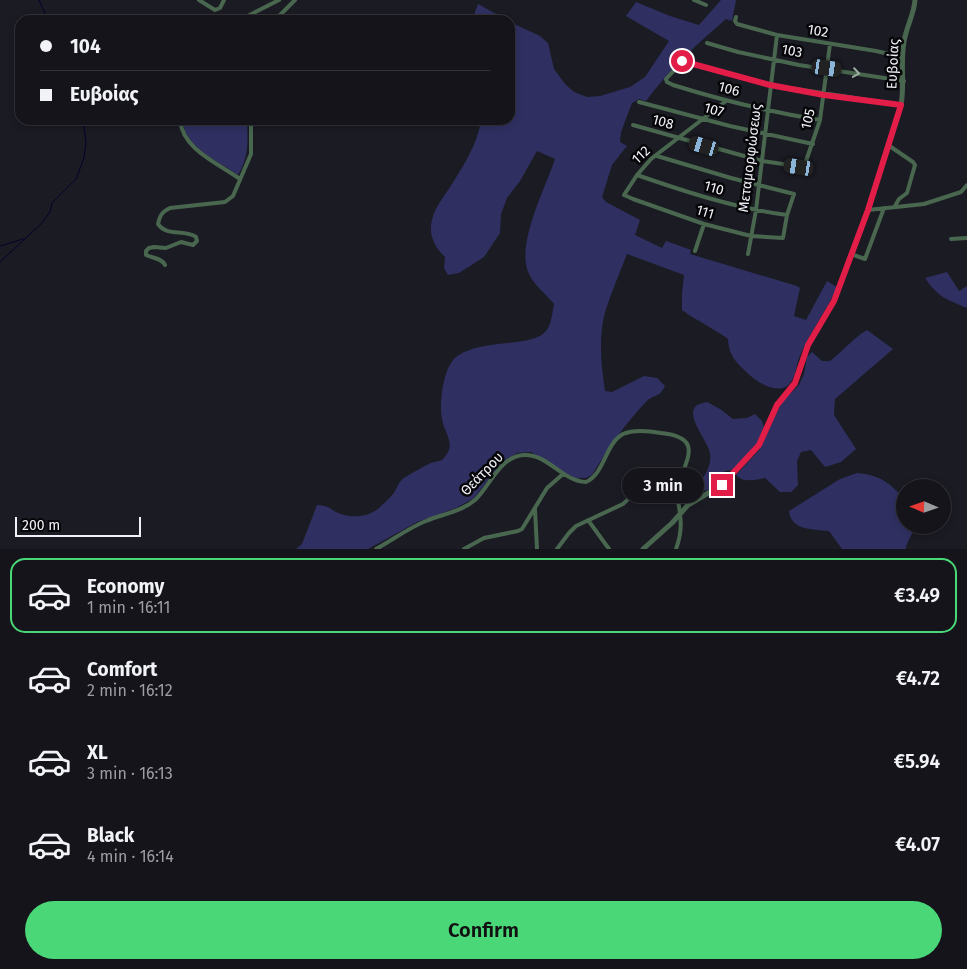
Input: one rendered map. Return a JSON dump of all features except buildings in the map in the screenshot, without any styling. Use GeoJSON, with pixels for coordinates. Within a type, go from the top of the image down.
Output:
{"type":"FeatureCollection","features":[{"type":"Feature","properties":{"kind":"street"},"geometry":{"type":"LineString","coordinates":[[199,0],[215,10],[220,8],[224,0]]}},
{"type":"Feature","properties":{"kind":"street"},"geometry":{"type":"LineString","coordinates":[[250,15],[278,0]]}},
{"type":"Feature","properties":{"kind":"street"},"geometry":{"type":"LineString","coordinates":[[280,15],[295,0]]}},
{"type":"Feature","properties":{"kind":"street"},"geometry":{"type":"LineString","coordinates":[[694,0],[706,5]]}},
{"type":"Feature","properties":{"kind":"street","name":"Ευβοίας"},"geometry":{"type":"LineString","coordinates":[[642,549],[693,502],[722,485],[759,445],[777,405],[795,383],[808,345],[834,301],[868,210],[901,105],[904,81],[904,43],[914,10],[915,0]]}},
{"type":"Feature","properties":{"kind":"street","name":"102"},"geometry":{"type":"LineString","coordinates":[[736,17],[735,21],[737,24],[777,35],[903,57]]}},
{"type":"Feature","properties":{"kind":"street","name":"Μεταμορφώσεως"},"geometry":{"type":"LineString","coordinates":[[748,254],[760,185],[764,134],[777,35]]}},
{"type":"Feature","properties":{"kind":"street","name":"103"},"geometry":{"type":"LineString","coordinates":[[707,43],[738,52],[799,65],[904,81]]}},
{"type":"Feature","properties":{"kind":"street","name":"105"},"geometry":{"type":"LineString","coordinates":[[804,167],[820,120],[830,44]]}},
{"type":"Feature","properties":{"kind":"street","name":"106"},"geometry":{"type":"LineString","coordinates":[[770,85],[683,61],[666,79],[667,82],[673,85],[726,101],[820,120]]}},
{"type":"Feature","properties":{"kind":"street"},"geometry":{"type":"LineString","coordinates":[[770,85],[824,95],[901,105]]}},
{"type":"Feature","properties":{"kind":"street","name":"112"},"geometry":{"type":"LineString","coordinates":[[624,194],[651,159],[726,101]]}},
{"type":"Feature","properties":{"kind":"street","name":"107"},"geometry":{"type":"LineString","coordinates":[[640,102],[764,134],[813,144]]}},
{"type":"Feature","properties":{"kind":"street"},"geometry":{"type":"LineString","coordinates":[[181,125],[183,132],[193,147],[240,179]]}},
{"type":"Feature","properties":{"kind":"street"},"geometry":{"type":"LineString","coordinates":[[165,265],[164,262],[146,255],[146,251],[149,248],[166,248],[181,242],[193,245],[197,241],[196,237],[185,232],[166,232],[158,224],[160,216],[170,208],[225,202],[234,196],[251,154],[251,125]]}},
{"type":"Feature","properties":{"kind":"street","name":"108"},"geometry":{"type":"LineString","coordinates":[[633,126],[762,161],[804,167]]}},
{"type":"Feature","properties":{"kind":"street"},"geometry":{"type":"LineString","coordinates":[[888,146],[914,162],[915,165],[907,193],[898,199],[895,206]]}},
{"type":"Feature","properties":{"kind":"street"},"geometry":{"type":"LineString","coordinates":[[657,156],[723,176],[794,194],[787,215]]}},
{"type":"Feature","properties":{"kind":"street","name":"110"},"geometry":{"type":"LineString","coordinates":[[637,175],[684,191],[756,210],[787,215]]}},
{"type":"Feature","properties":{"kind":"street"},"geometry":{"type":"LineString","coordinates":[[868,210],[924,204],[942,200],[961,192],[967,184]]}},
{"type":"Feature","properties":{"kind":"street","name":"111"},"geometry":{"type":"LineString","coordinates":[[624,194],[633,200],[704,224],[751,236],[783,238],[787,215]]}},
{"type":"Feature","properties":{"kind":"street"},"geometry":{"type":"LineString","coordinates":[[851,254],[864,259],[884,208]]}},
{"type":"Feature","properties":{"kind":"street"},"geometry":{"type":"LineString","coordinates":[[696,251],[704,224]]}},
{"type":"Feature","properties":{"kind":"street"},"geometry":{"type":"LineString","coordinates":[[951,239],[967,238]]}},
{"type":"Feature","properties":{"kind":"street","name":"Θεάτρου"},"geometry":{"type":"LineString","coordinates":[[379,548],[425,521],[466,506],[475,500],[505,462],[517,456],[530,455],[580,482],[590,480],[623,434],[648,431],[680,436],[685,439],[689,451],[677,494],[680,513]]}},
{"type":"Feature","properties":{"kind":"street"},"geometry":{"type":"LineString","coordinates":[[556,549],[576,526],[628,500],[636,483],[636,470]]}},
{"type":"Feature","properties":{"kind":"street"},"geometry":{"type":"LineString","coordinates":[[464,549],[484,538],[522,529],[526,526],[546,488],[563,474]]}},
{"type":"Feature","properties":{"kind":"street"},"geometry":{"type":"LineString","coordinates":[[535,506],[537,549]]}},
{"type":"Feature","properties":{"kind":"street"},"geometry":{"type":"LineString","coordinates":[[676,549],[681,526],[680,513]]}},
{"type":"Feature","properties":{"kind":"street"},"geometry":{"type":"LineString","coordinates":[[588,520],[609,549]]}},
{"type":"Feature","properties":{"kind":"shaded area"},"geometry":{"type":"Polygon","coordinates":[[[721,0],[736,0],[732,21],[726,19],[694,48],[646,101],[639,99],[632,103],[621,132],[620,142],[627,146],[612,165],[602,197],[606,202],[640,220],[635,235],[662,248],[666,241],[691,250],[690,254],[797,286],[800,288],[794,316],[806,320],[827,281],[837,287],[803,349],[790,384],[778,389],[755,380],[732,356],[728,339],[682,310],[684,275],[627,254],[603,319],[601,350],[605,391],[612,392],[644,376],[657,378],[665,386],[660,393],[648,400],[630,420],[592,475],[586,478],[574,478],[531,452],[517,453],[503,461],[474,498],[456,508],[417,522],[368,549],[296,549],[302,544],[317,505],[326,506],[337,513],[352,516],[369,514],[379,508],[394,493],[404,478],[444,458],[448,453],[450,443],[443,424],[441,405],[447,370],[455,358],[477,348],[538,337],[549,326],[554,304],[537,286],[529,274],[526,262],[526,248],[533,216],[555,159],[537,151],[520,181],[507,198],[501,214],[500,233],[484,257],[459,273],[448,275],[444,268],[445,257],[436,247],[432,235],[431,226],[434,215],[470,154],[480,125],[515,125],[515,24],[540,36],[548,43],[554,69],[565,84],[574,92],[587,97],[600,96],[630,87],[645,77],[669,41],[626,16],[636,2],[699,25],[721,0]]]}},
{"type":"Feature","properties":{"kind":"shaded area"},"geometry":{"type":"Polygon","coordinates":[[[478,4],[498,15],[474,15],[478,4]]]}},
{"type":"Feature","properties":{"kind":"shaded area"},"geometry":{"type":"Polygon","coordinates":[[[184,125],[247,125],[246,155],[238,175],[204,153],[190,139],[184,125]]]}},
{"type":"Feature","properties":{"kind":"shaded area"},"geometry":{"type":"Polygon","coordinates":[[[947,272],[959,291],[967,286],[967,308],[943,297],[925,278],[947,272]]]}},
{"type":"Feature","properties":{"kind":"shaded area"},"geometry":{"type":"Polygon","coordinates":[[[867,330],[893,349],[835,399],[834,415],[856,449],[841,462],[825,467],[811,450],[801,452],[797,461],[798,485],[791,492],[780,492],[765,478],[746,480],[739,478],[736,475],[760,449],[783,401],[799,385],[804,374],[807,357],[812,352],[822,361],[830,361],[867,330]]]}},
{"type":"Feature","properties":{"kind":"shaded area"},"geometry":{"type":"Polygon","coordinates":[[[707,402],[733,419],[747,418],[755,414],[762,421],[764,427],[757,443],[733,470],[725,471],[708,490],[701,491],[698,485],[709,466],[710,453],[695,422],[693,410],[697,405],[707,402]]]}},
{"type":"Feature","properties":{"kind":"shaded area"},"geometry":{"type":"Polygon","coordinates":[[[857,473],[865,474],[879,478],[896,490],[896,534],[912,534],[906,549],[842,549],[829,531],[804,528],[794,522],[789,511],[840,479],[857,473]]]}},
{"type":"Feature","properties":{"kind":"waterway"},"geometry":{"type":"LineString","coordinates":[[39,0],[46,15]]}},
{"type":"Feature","properties":{"kind":"waterway"},"geometry":{"type":"LineString","coordinates":[[0,262],[41,224],[50,212],[52,203],[76,179],[84,158],[86,142],[84,125]]}},
{"type":"Feature","properties":{"kind":"waterway"},"geometry":{"type":"LineString","coordinates":[[0,246],[23,239]]}},
{"type":"Feature","properties":{"kind":"route"},"geometry":{"type":"LineString","coordinates":[[682,61],[770,85],[824,95],[901,105],[868,210],[834,301],[808,345],[795,383],[783,396],[771,415],[759,445],[722,485]]}}]}
